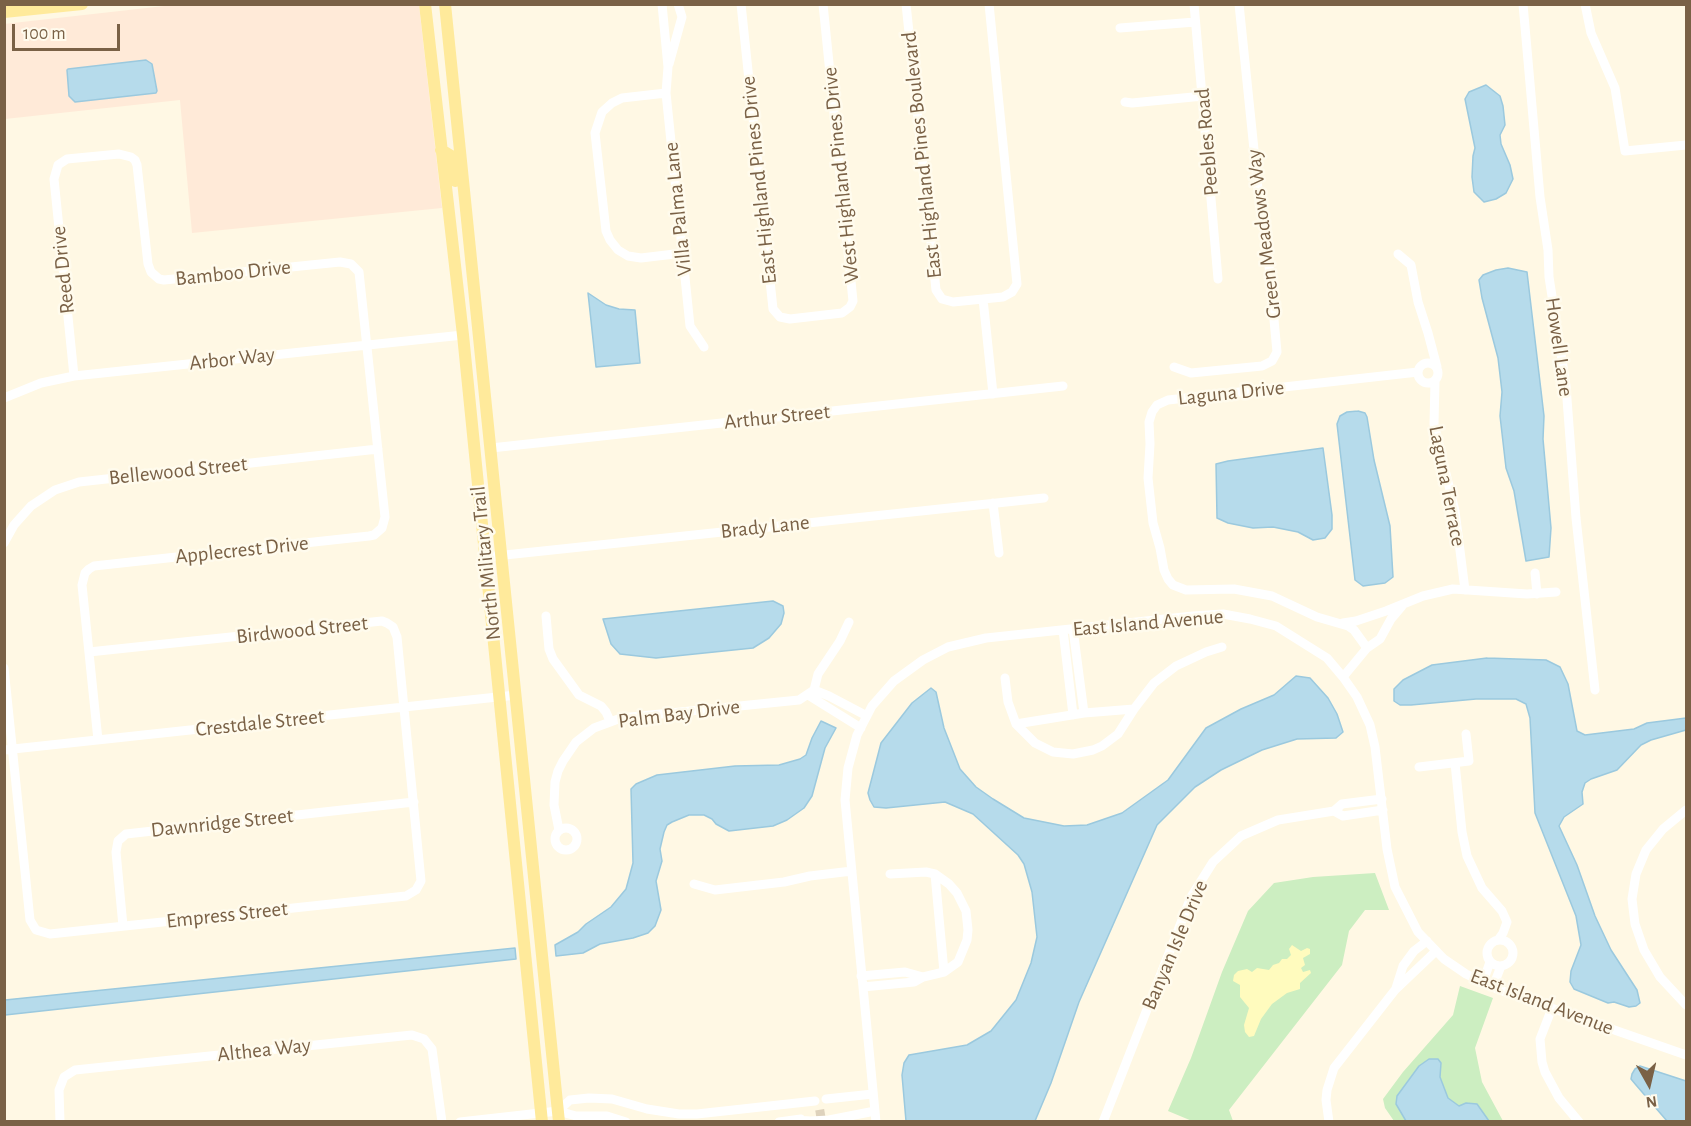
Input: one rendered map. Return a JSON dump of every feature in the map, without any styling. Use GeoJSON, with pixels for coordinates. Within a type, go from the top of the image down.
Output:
{"type":"FeatureCollection","features":[{"type":"Feature","properties":{"kind":"main road"},"geometry":{"type":"LineString","coordinates":[[4,12],[34,7],[82,4]]}},
{"type":"Feature","properties":{"kind":"main road","name":"North Military Trail"},"geometry":{"type":"LineString","coordinates":[[424,4],[463,335],[542,1117]]}},
{"type":"Feature","properties":{"kind":"main road","name":"North Military Trail"},"geometry":{"type":"LineString","coordinates":[[446,4],[558,1116]]}},
{"type":"Feature","properties":{"kind":"main road"},"geometry":{"type":"LineString","coordinates":[[441,150],[451,156],[461,224],[470,249]]}},
{"type":"Feature","properties":{"kind":"main road"},"geometry":{"type":"LineString","coordinates":[[452,233],[460,246],[468,322],[479,338]]}},
{"type":"Feature","properties":{"kind":"main road"},"geometry":{"type":"LineString","coordinates":[[463,335],[473,349],[480,409],[488,420]]}},
{"type":"Feature","properties":{"kind":"street","name":"Villa Palma Lane"},"geometry":{"type":"LineString","coordinates":[[662,4],[668,67],[666,93],[690,326],[704,348]]}},
{"type":"Feature","properties":{"kind":"street","name":"Villa Palma Lane"},"geometry":{"type":"LineString","coordinates":[[668,67],[673,57],[682,17],[678,4]]}},
{"type":"Feature","properties":{"kind":"street","name":"East Highland Pines Drive"},"geometry":{"type":"LineString","coordinates":[[741,4],[773,309],[784,319],[815,317]]}},
{"type":"Feature","properties":{"kind":"street","name":"West Highland Pines Drive"},"geometry":{"type":"LineString","coordinates":[[815,317],[847,311],[854,296],[823,4]]}},
{"type":"Feature","properties":{"kind":"street","name":"East Highland Pines Boulevard"},"geometry":{"type":"LineString","coordinates":[[906,4],[936,290],[942,299],[948,302],[1008,295],[1017,284],[989,4]]}},
{"type":"Feature","properties":{"kind":"street","name":"Peebles Road"},"geometry":{"type":"LineString","coordinates":[[1194,4],[1218,279]]}},
{"type":"Feature","properties":{"kind":"street","name":"Green Meadows Way"},"geometry":{"type":"LineString","coordinates":[[1174,367],[1191,373],[1262,366],[1272,361],[1277,352],[1266,234],[1260,208],[1239,4]]}},
{"type":"Feature","properties":{"kind":"street","name":"Howell Lane"},"geometry":{"type":"LineString","coordinates":[[1523,4],[1540,197],[1548,249],[1549,277],[1566,386],[1576,518],[1595,690]]}},
{"type":"Feature","properties":{"kind":"street"},"geometry":{"type":"LineString","coordinates":[[1585,4],[1591,33],[1615,88],[1625,151],[1686,145]]}},
{"type":"Feature","properties":{"kind":"street"},"geometry":{"type":"LineString","coordinates":[[1120,28],[1195,22]]}},
{"type":"Feature","properties":{"kind":"street"},"geometry":{"type":"LineString","coordinates":[[666,93],[622,98],[612,103],[602,112],[595,133],[606,231],[610,240],[618,250],[628,256],[641,258],[683,253]]}},
{"type":"Feature","properties":{"kind":"street"},"geometry":{"type":"LineString","coordinates":[[1125,102],[1203,96]]}},
{"type":"Feature","properties":{"kind":"street","name":"Reed Drive"},"geometry":{"type":"LineString","coordinates":[[74,376],[54,179],[58,165],[67,159],[119,154],[131,157]]}},
{"type":"Feature","properties":{"kind":"street","name":"Bamboo Drive"},"geometry":{"type":"LineString","coordinates":[[131,157],[137,165],[148,264],[154,276],[164,280],[346,262],[356,267],[360,277],[367,345]]}},
{"type":"Feature","properties":{"kind":"street","name":"Laguna Terrace"},"geometry":{"type":"LineString","coordinates":[[1398,254],[1411,265],[1418,302],[1439,375],[1435,381],[1434,424],[1455,511],[1465,590]]}},
{"type":"Feature","properties":{"kind":"street"},"geometry":{"type":"LineString","coordinates":[[983,299],[993,394]]}},
{"type":"Feature","properties":{"kind":"street","name":"Arbor Way"},"geometry":{"type":"LineString","coordinates":[[4,398],[41,383],[74,376],[463,335]]}},
{"type":"Feature","properties":{"kind":"street","name":"Applecrest Drive"},"geometry":{"type":"LineString","coordinates":[[98,740],[82,585],[85,573],[89,569],[94,566],[374,535],[382,528],[385,517],[367,345]]}},
{"type":"Feature","properties":{"kind":"street"},"geometry":{"type":"LineString","coordinates":[[1435,381],[1425,383],[1420,379],[1418,372],[1420,366],[1426,363],[1433,363],[1437,366]]}},
{"type":"Feature","properties":{"kind":"street","name":"Laguna Drive"},"geometry":{"type":"LineString","coordinates":[[1367,648],[1354,630],[1291,603],[1253,591],[1214,588],[1185,590],[1173,585],[1164,570],[1153,524],[1148,478],[1150,416],[1157,405],[1168,400],[1418,372]]}},
{"type":"Feature","properties":{"kind":"street","name":"Arthur Street"},"geometry":{"type":"LineString","coordinates":[[490,448],[1063,386]]}},
{"type":"Feature","properties":{"kind":"street","name":"Bellewood Street"},"geometry":{"type":"LineString","coordinates":[[4,543],[14,525],[31,506],[55,490],[79,482],[378,449]]}},
{"type":"Feature","properties":{"kind":"street","name":"Brady Lane"},"geometry":{"type":"LineString","coordinates":[[486,557],[1044,498]]}},
{"type":"Feature","properties":{"kind":"street"},"geometry":{"type":"LineString","coordinates":[[993,503],[999,553]]}},
{"type":"Feature","properties":{"kind":"street"},"geometry":{"type":"LineString","coordinates":[[1535,573],[1537,594]]}},
{"type":"Feature","properties":{"kind":"street"},"geometry":{"type":"LineString","coordinates":[[1341,623],[1356,621],[1417,598],[1453,589],[1537,594],[1556,592]]}},
{"type":"Feature","properties":{"kind":"street"},"geometry":{"type":"LineString","coordinates":[[1343,677],[1367,648],[1380,639],[1391,619],[1404,604]]}},
{"type":"Feature","properties":{"kind":"street","name":"East Island Avenue"},"geometry":{"type":"LineString","coordinates":[[876,1122],[845,800],[848,768],[861,728],[872,706],[894,681],[923,660],[948,647],[986,638],[1193,616],[1223,614],[1276,626],[1327,658],[1343,677],[1357,697],[1370,725],[1375,747],[1387,849],[1395,887],[1418,932],[1444,959],[1466,974],[1493,987],[1686,1055]]}},
{"type":"Feature","properties":{"kind":"street"},"geometry":{"type":"LineString","coordinates":[[546,616],[549,649],[553,658],[579,694],[601,706],[610,721]]}},
{"type":"Feature","properties":{"kind":"street","name":"Birdwood Street"},"geometry":{"type":"LineString","coordinates":[[88,652],[382,621],[393,627],[397,637],[421,880],[416,890]]}},
{"type":"Feature","properties":{"kind":"street"},"geometry":{"type":"LineString","coordinates":[[811,692],[818,674],[840,641],[849,621]]}},
{"type":"Feature","properties":{"kind":"street"},"geometry":{"type":"LineString","coordinates":[[1073,628],[1084,713]]}},
{"type":"Feature","properties":{"kind":"street"},"geometry":{"type":"LineString","coordinates":[[1063,630],[1073,715]]}},
{"type":"Feature","properties":{"kind":"street"},"geometry":{"type":"LineString","coordinates":[[1005,678],[1008,702],[1016,724],[1027,737],[1044,748],[1063,754],[1083,753],[1110,741],[1124,726],[1154,683],[1170,670],[1188,659],[1222,647]]}},
{"type":"Feature","properties":{"kind":"street"},"geometry":{"type":"LineString","coordinates":[[4,668],[9,750]]}},
{"type":"Feature","properties":{"kind":"street"},"geometry":{"type":"LineString","coordinates":[[811,692],[830,696],[867,716]]}},
{"type":"Feature","properties":{"kind":"street"},"geometry":{"type":"LineString","coordinates":[[811,692],[861,728]]}},
{"type":"Feature","properties":{"kind":"street","name":"Palm Bay Drive"},"geometry":{"type":"LineString","coordinates":[[560,830],[554,805],[558,771],[569,751],[585,734],[610,721],[799,700],[811,692]]}},
{"type":"Feature","properties":{"kind":"street","name":"Crestdale Street"},"geometry":{"type":"LineString","coordinates":[[9,750],[516,695]]}},
{"type":"Feature","properties":{"kind":"street"},"geometry":{"type":"LineString","coordinates":[[1016,724],[1084,713],[1134,709]]}},
{"type":"Feature","properties":{"kind":"street"},"geometry":{"type":"LineString","coordinates":[[1419,766],[1469,761],[1466,734]]}},
{"type":"Feature","properties":{"kind":"street","name":"Empress Street"},"geometry":{"type":"LineString","coordinates":[[9,750],[30,920],[36,930],[50,934],[406,896],[416,890]]}},
{"type":"Feature","properties":{"kind":"street"},"geometry":{"type":"LineString","coordinates":[[1455,763],[1462,832],[1467,856],[1482,888],[1502,911],[1507,922],[1513,951],[1512,958],[1506,965],[1501,966],[1491,962],[1487,954],[1488,948],[1503,933],[1507,922]]}},
{"type":"Feature","properties":{"kind":"street","name":"Banyan Isle Drive"},"geometry":{"type":"LineString","coordinates":[[1102,1122],[1191,897],[1213,862],[1241,837],[1258,827],[1278,820],[1334,811],[1342,804],[1382,799]]}},
{"type":"Feature","properties":{"kind":"street","name":"Dawnridge Street"},"geometry":{"type":"LineString","coordinates":[[123,926],[116,852],[118,841],[126,834],[414,802]]}},
{"type":"Feature","properties":{"kind":"street","name":"Banyan Isle Drive"},"geometry":{"type":"LineString","coordinates":[[1334,811],[1343,816],[1383,810]]}},
{"type":"Feature","properties":{"kind":"street"},"geometry":{"type":"LineString","coordinates":[[1686,810],[1663,829],[1646,850],[1636,873],[1632,899],[1635,924],[1644,950],[1660,977],[1686,1005]]}},
{"type":"Feature","properties":{"kind":"street"},"geometry":{"type":"LineString","coordinates":[[694,884],[715,890],[852,871]]}},
{"type":"Feature","properties":{"kind":"street"},"geometry":{"type":"LineString","coordinates":[[863,987],[914,982],[923,977],[944,972],[952,968],[961,958],[968,940],[966,911],[957,893],[949,884],[935,874],[917,871],[890,874]]}},
{"type":"Feature","properties":{"kind":"street"},"geometry":{"type":"LineString","coordinates":[[935,874],[944,972]]}},
{"type":"Feature","properties":{"kind":"street"},"geometry":{"type":"LineString","coordinates":[[1498,940],[1511,945]]}},
{"type":"Feature","properties":{"kind":"street"},"geometry":{"type":"LineString","coordinates":[[1395,990],[1403,966],[1414,951],[1427,941]]}},
{"type":"Feature","properties":{"kind":"street"},"geometry":{"type":"LineString","coordinates":[[1329,1122],[1326,1100],[1334,1068],[1395,990],[1436,951]]}},
{"type":"Feature","properties":{"kind":"street"},"geometry":{"type":"LineString","coordinates":[[1483,982],[1491,962]]}},
{"type":"Feature","properties":{"kind":"street"},"geometry":{"type":"LineString","coordinates":[[1493,987],[1501,966]]}},
{"type":"Feature","properties":{"kind":"street"},"geometry":{"type":"LineString","coordinates":[[861,976],[905,972],[923,977]]}},
{"type":"Feature","properties":{"kind":"street"},"geometry":{"type":"LineString","coordinates":[[1552,1008],[1540,1040],[1542,1062],[1559,1098],[1579,1122]]}},
{"type":"Feature","properties":{"kind":"street","name":"Althea Way"},"geometry":{"type":"LineString","coordinates":[[60,1122],[59,1089],[64,1077],[75,1070],[412,1035],[424,1039],[432,1049],[442,1122]]}},
{"type":"Feature","properties":{"kind":"street"},"geometry":{"type":"LineString","coordinates":[[856,1096],[872,1077]]}},
{"type":"Feature","properties":{"kind":"street"},"geometry":{"type":"LineString","coordinates":[[826,1099],[873,1094]]}},
{"type":"Feature","properties":{"kind":"street"},"geometry":{"type":"LineString","coordinates":[[558,1116],[570,1100],[589,1098],[612,1099],[647,1109],[698,1118],[815,1101]]}},
{"type":"Feature","properties":{"kind":"street"},"geometry":{"type":"LineString","coordinates":[[796,1103],[797,1119]]}},
{"type":"Feature","properties":{"kind":"street"},"geometry":{"type":"LineString","coordinates":[[797,1119],[829,1120],[875,1111]]}},
{"type":"Feature","properties":{"kind":"street"},"geometry":{"type":"LineString","coordinates":[[828,1113],[853,1114]]}},
{"type":"Feature","properties":{"kind":"street"},"geometry":{"type":"LineString","coordinates":[[779,1122],[816,1115]]}},
{"type":"Feature","properties":{"kind":"street"},"geometry":{"type":"LineString","coordinates":[[460,1122],[558,1116],[607,1116],[627,1122]]}},
{"type":"Feature","properties":{"kind":"shaded area"},"geometry":{"type":"Polygon","coordinates":[[[182,4],[419,5],[442,208],[192,233],[180,100],[5,119],[4,24],[182,4]]]}},
{"type":"Feature","properties":{"kind":"green space"},"geometry":{"type":"Polygon","coordinates":[[[1375,873],[1389,910],[1365,910],[1349,931],[1342,965],[1229,1110],[1233,1121],[1192,1121],[1168,1111],[1248,911],[1274,883],[1313,877],[1375,873]]]}},
{"type":"Feature","properties":{"kind":"green space"},"geometry":{"type":"Polygon","coordinates":[[[1460,986],[1493,998],[1475,1048],[1482,1082],[1503,1121],[1394,1121],[1385,1108],[1383,1099],[1403,1072],[1453,1015],[1460,986]]]}},
{"type":"Feature","properties":{"kind":"sand"},"geometry":{"type":"Polygon","coordinates":[[[1292,945],[1301,951],[1310,949],[1310,954],[1303,958],[1305,965],[1301,968],[1303,972],[1310,970],[1311,973],[1300,983],[1300,989],[1287,993],[1272,1004],[1261,1019],[1254,1036],[1249,1037],[1244,1025],[1249,1008],[1240,997],[1240,985],[1233,981],[1234,975],[1238,971],[1247,969],[1252,972],[1257,968],[1269,970],[1273,965],[1291,955],[1289,949],[1292,945]]]}},
{"type":"Feature","properties":{"kind":"water"},"geometry":{"type":"Polygon","coordinates":[[[146,60],[152,64],[156,93],[75,102],[69,96],[68,69],[146,60]]]}},
{"type":"Feature","properties":{"kind":"water"},"geometry":{"type":"Polygon","coordinates":[[[1486,85],[1500,96],[1503,106],[1505,125],[1500,135],[1501,144],[1513,179],[1506,193],[1484,202],[1474,192],[1472,177],[1475,148],[1465,99],[1469,92],[1486,85]]]}},
{"type":"Feature","properties":{"kind":"water"},"geometry":{"type":"Polygon","coordinates":[[[1508,268],[1527,272],[1544,416],[1543,439],[1551,528],[1549,557],[1526,561],[1514,491],[1506,468],[1500,416],[1502,392],[1498,358],[1479,280],[1483,275],[1508,268]]]}},
{"type":"Feature","properties":{"kind":"water"},"geometry":{"type":"Polygon","coordinates":[[[588,293],[606,305],[635,310],[640,363],[596,367],[588,293]]]}},
{"type":"Feature","properties":{"kind":"water"},"geometry":{"type":"Polygon","coordinates":[[[1347,412],[1365,413],[1367,417],[1374,460],[1390,526],[1393,577],[1385,583],[1363,586],[1355,580],[1337,424],[1340,416],[1347,412]]]}},
{"type":"Feature","properties":{"kind":"water"},"geometry":{"type":"Polygon","coordinates":[[[1323,448],[1332,515],[1332,529],[1325,538],[1313,540],[1298,532],[1273,527],[1253,528],[1228,523],[1217,518],[1216,464],[1323,448]]]}},
{"type":"Feature","properties":{"kind":"water"},"geometry":{"type":"Polygon","coordinates":[[[773,601],[783,606],[781,624],[769,638],[753,648],[656,658],[620,654],[611,644],[603,619],[773,601]]]}},
{"type":"Feature","properties":{"kind":"water"},"geometry":{"type":"Polygon","coordinates":[[[1487,658],[1546,660],[1560,667],[1568,684],[1577,731],[1585,735],[1634,729],[1647,723],[1686,718],[1686,730],[1641,745],[1617,770],[1585,783],[1582,792],[1583,804],[1564,817],[1559,826],[1611,950],[1637,990],[1640,1003],[1636,1006],[1608,1003],[1574,989],[1570,982],[1571,971],[1581,945],[1576,916],[1535,813],[1530,718],[1526,704],[1516,699],[1476,699],[1411,705],[1400,705],[1394,701],[1394,689],[1403,680],[1432,665],[1487,658]]]}},
{"type":"Feature","properties":{"kind":"water"},"geometry":{"type":"Polygon","coordinates":[[[1296,676],[1310,678],[1328,698],[1343,732],[1336,738],[1297,739],[1262,750],[1221,770],[1195,787],[1157,825],[1079,1002],[1051,1083],[1035,1121],[906,1121],[902,1075],[904,1063],[909,1055],[967,1045],[991,1031],[1016,1000],[1031,963],[1037,937],[1032,892],[1024,864],[1018,855],[973,814],[945,802],[886,808],[874,807],[870,800],[868,793],[881,743],[912,703],[931,688],[936,692],[944,728],[960,769],[976,787],[993,799],[1024,818],[1064,826],[1087,825],[1122,813],[1168,780],[1206,728],[1241,709],[1274,695],[1296,676]]]}},
{"type":"Feature","properties":{"kind":"water"},"geometry":{"type":"Polygon","coordinates":[[[821,721],[836,728],[825,748],[812,796],[804,808],[787,820],[773,826],[729,831],[704,815],[689,815],[672,822],[667,825],[660,849],[662,861],[656,881],[661,910],[655,926],[648,933],[633,938],[600,944],[583,953],[556,956],[555,945],[578,932],[611,907],[626,889],[633,863],[631,789],[636,784],[657,775],[735,766],[779,765],[800,759],[806,755],[821,721]]]}},
{"type":"Feature","properties":{"kind":"water"},"geometry":{"type":"Polygon","coordinates":[[[515,948],[516,959],[5,1015],[5,1000],[515,948]]]}},
{"type":"Feature","properties":{"kind":"water"},"geometry":{"type":"Polygon","coordinates":[[[1429,1059],[1438,1059],[1441,1063],[1440,1077],[1448,1098],[1459,1106],[1466,1103],[1477,1104],[1489,1121],[1406,1121],[1396,1104],[1397,1096],[1419,1066],[1429,1059]]]}},
{"type":"Feature","properties":{"kind":"water"},"geometry":{"type":"Polygon","coordinates":[[[1640,1066],[1686,1081],[1686,1121],[1667,1121],[1636,1085],[1631,1079],[1632,1074],[1640,1066]]]}},
{"type":"Feature","properties":{"kind":"tunnel"},"geometry":{"type":"LineString","coordinates":[[816,1115],[828,1113]]}}]}
